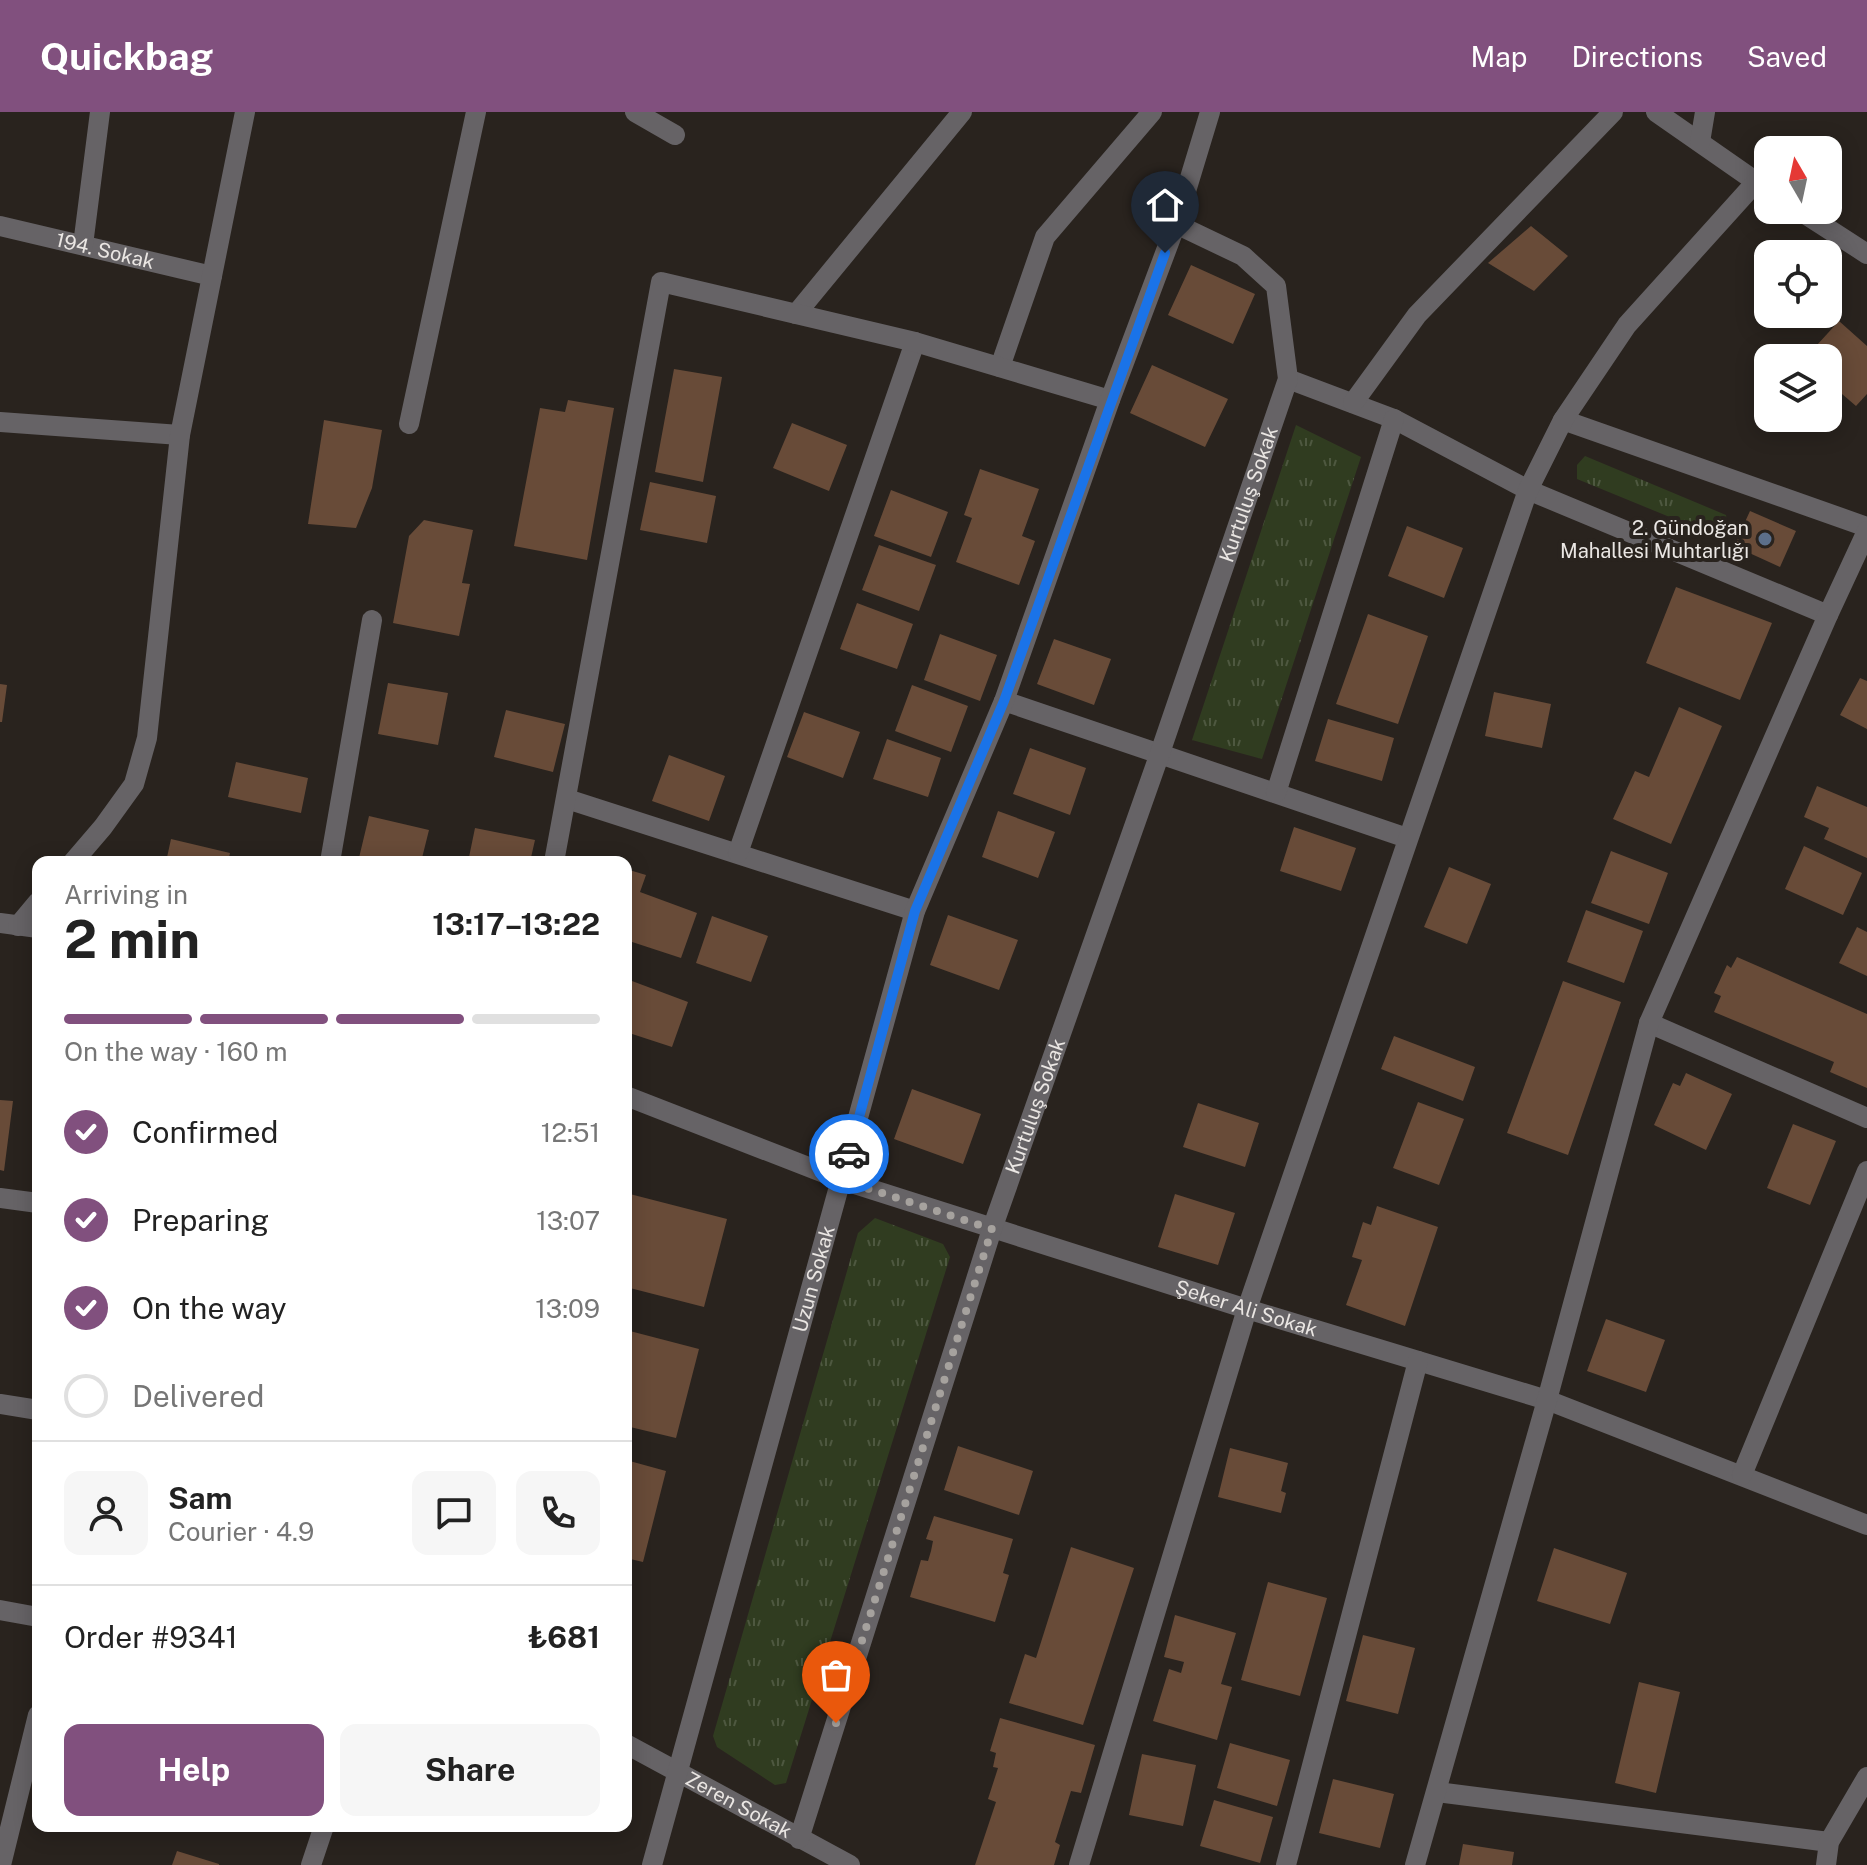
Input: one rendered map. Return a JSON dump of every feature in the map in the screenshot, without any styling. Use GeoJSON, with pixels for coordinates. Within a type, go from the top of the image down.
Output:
{"type":"FeatureCollection","features":[{"type":"Feature","properties":{"kind":"street"},"geometry":{"type":"LineString","coordinates":[[83,245],[100,112]]}},
{"type":"Feature","properties":{"kind":"street"},"geometry":{"type":"LineString","coordinates":[[78,856],[134,784],[147,738],[180,435],[245,112]]}},
{"type":"Feature","properties":{"kind":"street"},"geometry":{"type":"LineString","coordinates":[[409,424],[476,112]]}},
{"type":"Feature","properties":{"kind":"street"},"geometry":{"type":"LineString","coordinates":[[635,112],[675,135]]}},
{"type":"Feature","properties":{"kind":"street"},"geometry":{"type":"LineString","coordinates":[[796,314],[962,112]]}},
{"type":"Feature","properties":{"kind":"street"},"geometry":{"type":"LineString","coordinates":[[1000,367],[1045,237],[1152,112]]}},
{"type":"Feature","properties":{"kind":"street","name":"Uzun Sokak"},"geometry":{"type":"LineString","coordinates":[[652,1865],[915,911],[1004,701],[1176,224],[1210,112]]}},
{"type":"Feature","properties":{"kind":"street"},"geometry":{"type":"LineString","coordinates":[[1353,403],[1417,315],[1613,112]]}},
{"type":"Feature","properties":{"kind":"street"},"geometry":{"type":"LineString","coordinates":[[1656,112],[1754,180]]}},
{"type":"Feature","properties":{"kind":"street"},"geometry":{"type":"LineString","coordinates":[[1700,142],[1705,112]]}},
{"type":"Feature","properties":{"kind":"street"},"geometry":{"type":"LineString","coordinates":[[1079,1865],[1247,1309],[1528,490],[1563,420],[1627,325],[1754,194]]}},
{"type":"Feature","properties":{"kind":"street"},"geometry":{"type":"LineString","coordinates":[[1176,224],[1243,256],[1276,286],[1288,379],[1394,419],[1528,490],[1828,615]]}},
{"type":"Feature","properties":{"kind":"street"},"geometry":{"type":"LineString","coordinates":[[1821,224],[1867,254]]}},
{"type":"Feature","properties":{"kind":"street","name":"194. Sokak"},"geometry":{"type":"LineString","coordinates":[[0,226],[212,276]]}},
{"type":"Feature","properties":{"kind":"street"},"geometry":{"type":"LineString","coordinates":[[555,856],[661,282],[915,342],[1110,400]]}},
{"type":"Feature","properties":{"kind":"street"},"geometry":{"type":"LineString","coordinates":[[738,853],[915,342]]}},
{"type":"Feature","properties":{"kind":"street","name":"Kurtuluş Sokak"},"geometry":{"type":"LineString","coordinates":[[799,1839],[992,1229],[1288,379]]}},
{"type":"Feature","properties":{"kind":"street"},"geometry":{"type":"LineString","coordinates":[[1276,793],[1394,419]]}},
{"type":"Feature","properties":{"kind":"street"},"geometry":{"type":"LineString","coordinates":[[1415,1865],[1547,1400],[1649,1023],[1867,529],[1563,420]]}},
{"type":"Feature","properties":{"kind":"street"},"geometry":{"type":"LineString","coordinates":[[0,422],[180,435]]}},
{"type":"Feature","properties":{"kind":"street"},"geometry":{"type":"LineString","coordinates":[[331,856],[372,620]]}},
{"type":"Feature","properties":{"kind":"street"},"geometry":{"type":"LineString","coordinates":[[1004,701],[1407,838]]}},
{"type":"Feature","properties":{"kind":"street"},"geometry":{"type":"LineString","coordinates":[[567,799],[915,911]]}},
{"type":"Feature","properties":{"kind":"street"},"geometry":{"type":"LineString","coordinates":[[19,926],[32,910]]}},
{"type":"Feature","properties":{"kind":"street"},"geometry":{"type":"LineString","coordinates":[[1649,1023],[1867,1118]]}},
{"type":"Feature","properties":{"kind":"street","name":"Şeker Ali Sokak"},"geometry":{"type":"LineString","coordinates":[[632,1098],[842,1180],[1247,1309],[1547,1400],[1867,1525]]}},
{"type":"Feature","properties":{"kind":"street"},"geometry":{"type":"LineString","coordinates":[[1742,1475],[1867,1171]]}},
{"type":"Feature","properties":{"kind":"street"},"geometry":{"type":"LineString","coordinates":[[0,1198],[32,1202]]}},
{"type":"Feature","properties":{"kind":"street"},"geometry":{"type":"LineString","coordinates":[[1286,1865],[1418,1361]]}},
{"type":"Feature","properties":{"kind":"street"},"geometry":{"type":"LineString","coordinates":[[0,1404],[32,1409]]}},
{"type":"Feature","properties":{"kind":"street"},"geometry":{"type":"LineString","coordinates":[[0,1610],[32,1616]]}},
{"type":"Feature","properties":{"kind":"street"},"geometry":{"type":"LineString","coordinates":[[1,1865],[32,1739]]}},
{"type":"Feature","properties":{"kind":"street","name":"Zeren Sokak"},"geometry":{"type":"LineString","coordinates":[[632,1747],[850,1865]]}},
{"type":"Feature","properties":{"kind":"street"},"geometry":{"type":"LineString","coordinates":[[1826,1865],[1829,1842],[1867,1777]]}},
{"type":"Feature","properties":{"kind":"street"},"geometry":{"type":"LineString","coordinates":[[1437,1792],[1829,1842]]}},
{"type":"Feature","properties":{"kind":"street"},"geometry":{"type":"LineString","coordinates":[[311,1865],[322,1832]]}},
{"type":"Feature","properties":{"kind":"green space"},"geometry":{"type":"Polygon","coordinates":[[[1296,425],[1361,457],[1262,759],[1192,740],[1296,425]]]}},
{"type":"Feature","properties":{"kind":"green space"},"geometry":{"type":"Polygon","coordinates":[[[1585,456],[1726,515],[1728,529],[1716,536],[1577,479],[1577,465],[1585,456]]]}},
{"type":"Feature","properties":{"kind":"green space"},"geometry":{"type":"Polygon","coordinates":[[[875,1218],[943,1244],[950,1257],[786,1783],[775,1785],[717,1747],[713,1736],[858,1233],[875,1218]]]}},
{"type":"Feature","properties":{"kind":"building"},"geometry":{"type":"Polygon","coordinates":[[[1531,226],[1568,256],[1534,291],[1488,263],[1531,226]]]}},
{"type":"Feature","properties":{"kind":"building"},"geometry":{"type":"Polygon","coordinates":[[[1191,265],[1255,294],[1233,344],[1168,315],[1191,265]]]}},
{"type":"Feature","properties":{"kind":"building"},"geometry":{"type":"Polygon","coordinates":[[[1842,324],[1867,346],[1867,394],[1856,406],[1842,394],[1842,344],[1818,344],[1833,328],[1842,328],[1842,324]]]}},
{"type":"Feature","properties":{"kind":"building"},"geometry":{"type":"Polygon","coordinates":[[[1152,365],[1228,399],[1205,447],[1130,413],[1152,365]]]}},
{"type":"Feature","properties":{"kind":"building"},"geometry":{"type":"Polygon","coordinates":[[[674,369],[722,377],[703,482],[655,472],[674,369]]]}},
{"type":"Feature","properties":{"kind":"building"},"geometry":{"type":"Polygon","coordinates":[[[568,400],[614,408],[587,560],[514,546],[540,408],[565,412],[568,400]]]}},
{"type":"Feature","properties":{"kind":"building"},"geometry":{"type":"Polygon","coordinates":[[[324,420],[382,430],[372,488],[356,528],[308,524],[324,420]]]}},
{"type":"Feature","properties":{"kind":"building"},"geometry":{"type":"Polygon","coordinates":[[[792,423],[847,445],[829,491],[773,468],[792,423]]]}},
{"type":"Feature","properties":{"kind":"building"},"geometry":{"type":"Polygon","coordinates":[[[980,469],[1039,489],[1022,536],[1035,541],[1019,585],[956,562],[972,518],[964,515],[980,469]]]}},
{"type":"Feature","properties":{"kind":"building"},"geometry":{"type":"Polygon","coordinates":[[[650,482],[716,496],[707,543],[640,530],[650,482]]]}},
{"type":"Feature","properties":{"kind":"building"},"geometry":{"type":"Polygon","coordinates":[[[891,490],[948,512],[931,557],[874,536],[891,490]]]}},
{"type":"Feature","properties":{"kind":"building","name":"2. Gündoğan Mahallesi Muhtarlığı"},"geometry":{"type":"Polygon","coordinates":[[[1750,511],[1796,531],[1780,567],[1734,546],[1750,511]]]}},
{"type":"Feature","properties":{"kind":"building"},"geometry":{"type":"Polygon","coordinates":[[[424,520],[473,530],[462,583],[470,584],[459,636],[393,623],[409,536],[424,520]]]}},
{"type":"Feature","properties":{"kind":"building"},"geometry":{"type":"Polygon","coordinates":[[[1407,526],[1463,548],[1444,598],[1388,576],[1407,526]]]}},
{"type":"Feature","properties":{"kind":"building"},"geometry":{"type":"Polygon","coordinates":[[[879,545],[936,565],[919,611],[862,590],[879,545]]]}},
{"type":"Feature","properties":{"kind":"building"},"geometry":{"type":"Polygon","coordinates":[[[1676,587],[1772,623],[1740,700],[1646,663],[1676,587]]]}},
{"type":"Feature","properties":{"kind":"building"},"geometry":{"type":"Polygon","coordinates":[[[857,603],[913,624],[897,669],[840,649],[857,603]]]}},
{"type":"Feature","properties":{"kind":"building"},"geometry":{"type":"Polygon","coordinates":[[[1368,614],[1428,636],[1398,724],[1336,704],[1368,614]]]}},
{"type":"Feature","properties":{"kind":"building"},"geometry":{"type":"Polygon","coordinates":[[[940,634],[997,655],[980,701],[924,680],[940,634]]]}},
{"type":"Feature","properties":{"kind":"building"},"geometry":{"type":"Polygon","coordinates":[[[1054,639],[1111,659],[1094,705],[1037,684],[1054,639]]]}},
{"type":"Feature","properties":{"kind":"building"},"geometry":{"type":"Polygon","coordinates":[[[1860,678],[1867,681],[1867,729],[1840,715],[1860,678]]]}},
{"type":"Feature","properties":{"kind":"building"},"geometry":{"type":"Polygon","coordinates":[[[388,683],[448,693],[438,745],[378,734],[388,683]]]}},
{"type":"Feature","properties":{"kind":"building"},"geometry":{"type":"Polygon","coordinates":[[[0,684],[7,685],[2,722],[0,722],[0,684]]]}},
{"type":"Feature","properties":{"kind":"building"},"geometry":{"type":"Polygon","coordinates":[[[912,685],[968,706],[951,752],[895,731],[912,685]]]}},
{"type":"Feature","properties":{"kind":"building"},"geometry":{"type":"Polygon","coordinates":[[[1494,692],[1551,704],[1542,748],[1485,736],[1494,692]]]}},
{"type":"Feature","properties":{"kind":"building"},"geometry":{"type":"Polygon","coordinates":[[[1679,707],[1722,726],[1671,844],[1613,819],[1635,771],[1649,777],[1679,707]]]}},
{"type":"Feature","properties":{"kind":"building"},"geometry":{"type":"Polygon","coordinates":[[[506,710],[565,724],[553,772],[494,757],[506,710]]]}},
{"type":"Feature","properties":{"kind":"building"},"geometry":{"type":"Polygon","coordinates":[[[804,712],[860,732],[843,778],[787,757],[804,712]]]}},
{"type":"Feature","properties":{"kind":"building"},"geometry":{"type":"Polygon","coordinates":[[[1328,719],[1394,738],[1382,781],[1315,761],[1328,719]]]}},
{"type":"Feature","properties":{"kind":"building"},"geometry":{"type":"Polygon","coordinates":[[[887,739],[941,758],[928,797],[873,779],[887,739]]]}},
{"type":"Feature","properties":{"kind":"building"},"geometry":{"type":"Polygon","coordinates":[[[1030,748],[1086,768],[1070,815],[1013,794],[1030,748]]]}},
{"type":"Feature","properties":{"kind":"building"},"geometry":{"type":"Polygon","coordinates":[[[669,755],[725,776],[709,821],[652,801],[669,755]]]}},
{"type":"Feature","properties":{"kind":"building"},"geometry":{"type":"Polygon","coordinates":[[[236,762],[308,778],[301,813],[228,797],[236,762]]]}},
{"type":"Feature","properties":{"kind":"building"},"geometry":{"type":"Polygon","coordinates":[[[1817,786],[1867,807],[1867,858],[1824,839],[1829,828],[1804,817],[1817,786]]]}},
{"type":"Feature","properties":{"kind":"building"},"geometry":{"type":"Polygon","coordinates":[[[998,811],[1055,832],[1038,878],[982,857],[998,811]]]}},
{"type":"Feature","properties":{"kind":"building"},"geometry":{"type":"Polygon","coordinates":[[[369,816],[429,830],[422,856],[359,856],[369,816]]]}},
{"type":"Feature","properties":{"kind":"building"},"geometry":{"type":"Polygon","coordinates":[[[1294,827],[1356,848],[1341,891],[1280,871],[1294,827]]]}},
{"type":"Feature","properties":{"kind":"building"},"geometry":{"type":"Polygon","coordinates":[[[475,828],[535,840],[531,856],[469,856],[475,828]]]}},
{"type":"Feature","properties":{"kind":"building"},"geometry":{"type":"Polygon","coordinates":[[[171,839],[230,853],[229,856],[167,856],[171,839]]]}},
{"type":"Feature","properties":{"kind":"building"},"geometry":{"type":"Polygon","coordinates":[[[1804,846],[1862,873],[1843,915],[1785,889],[1804,846]]]}},
{"type":"Feature","properties":{"kind":"building"},"geometry":{"type":"Polygon","coordinates":[[[1611,851],[1668,873],[1649,924],[1591,903],[1611,851]]]}},
{"type":"Feature","properties":{"kind":"building"},"geometry":{"type":"Polygon","coordinates":[[[1449,867],[1491,884],[1467,944],[1424,927],[1449,867]]]}},
{"type":"Feature","properties":{"kind":"building"},"geometry":{"type":"Polygon","coordinates":[[[632,871],[646,875],[640,892],[697,913],[681,958],[632,942],[632,871]]]}},
{"type":"Feature","properties":{"kind":"building"},"geometry":{"type":"Polygon","coordinates":[[[1586,910],[1643,931],[1624,983],[1567,962],[1586,910]]]}},
{"type":"Feature","properties":{"kind":"building"},"geometry":{"type":"Polygon","coordinates":[[[948,915],[1018,940],[999,990],[930,965],[948,915]]]}},
{"type":"Feature","properties":{"kind":"building"},"geometry":{"type":"Polygon","coordinates":[[[712,916],[768,936],[751,982],[696,963],[712,916]]]}},
{"type":"Feature","properties":{"kind":"building"},"geometry":{"type":"Polygon","coordinates":[[[1857,927],[1867,932],[1867,976],[1839,963],[1857,927]]]}},
{"type":"Feature","properties":{"kind":"building"},"geometry":{"type":"Polygon","coordinates":[[[1737,957],[1867,1014],[1867,1088],[1830,1072],[1834,1062],[1714,1012],[1721,996],[1714,993],[1727,965],[1731,968],[1737,957]]]}},
{"type":"Feature","properties":{"kind":"building"},"geometry":{"type":"Polygon","coordinates":[[[632,981],[688,1002],[672,1047],[632,1034],[632,981]]]}},
{"type":"Feature","properties":{"kind":"building"},"geometry":{"type":"Polygon","coordinates":[[[1563,981],[1621,1002],[1568,1155],[1507,1133],[1563,981]]]}},
{"type":"Feature","properties":{"kind":"building"},"geometry":{"type":"Polygon","coordinates":[[[1394,1036],[1475,1067],[1463,1101],[1381,1069],[1394,1036]]]}},
{"type":"Feature","properties":{"kind":"building"},"geometry":{"type":"Polygon","coordinates":[[[1686,1073],[1732,1094],[1706,1150],[1654,1125],[1673,1083],[1680,1086],[1686,1073]]]}},
{"type":"Feature","properties":{"kind":"building"},"geometry":{"type":"Polygon","coordinates":[[[912,1089],[981,1114],[963,1164],[894,1139],[912,1089]]]}},
{"type":"Feature","properties":{"kind":"building"},"geometry":{"type":"Polygon","coordinates":[[[0,1100],[13,1101],[4,1171],[0,1170],[0,1100]]]}},
{"type":"Feature","properties":{"kind":"building"},"geometry":{"type":"Polygon","coordinates":[[[1418,1102],[1464,1119],[1439,1185],[1393,1168],[1418,1102]]]}},
{"type":"Feature","properties":{"kind":"building"},"geometry":{"type":"Polygon","coordinates":[[[1198,1103],[1259,1123],[1245,1167],[1183,1147],[1198,1103]]]}},
{"type":"Feature","properties":{"kind":"building"},"geometry":{"type":"Polygon","coordinates":[[[1793,1124],[1836,1141],[1810,1205],[1767,1188],[1793,1124]]]}},
{"type":"Feature","properties":{"kind":"building"},"geometry":{"type":"Polygon","coordinates":[[[1175,1194],[1235,1213],[1218,1265],[1158,1247],[1175,1194]]]}},
{"type":"Feature","properties":{"kind":"building"},"geometry":{"type":"Polygon","coordinates":[[[632,1195],[727,1219],[704,1307],[632,1289],[632,1195]]]}},
{"type":"Feature","properties":{"kind":"building"},"geometry":{"type":"Polygon","coordinates":[[[1377,1206],[1438,1227],[1405,1326],[1346,1305],[1362,1260],[1352,1257],[1363,1222],[1371,1225],[1377,1206]]]}},
{"type":"Feature","properties":{"kind":"building"},"geometry":{"type":"Polygon","coordinates":[[[1606,1319],[1665,1340],[1646,1392],[1587,1371],[1606,1319]]]}},
{"type":"Feature","properties":{"kind":"building"},"geometry":{"type":"Polygon","coordinates":[[[632,1332],[699,1349],[676,1438],[632,1427],[632,1332]]]}},
{"type":"Feature","properties":{"kind":"building"},"geometry":{"type":"Polygon","coordinates":[[[958,1446],[1033,1471],[1019,1515],[944,1490],[958,1446]]]}},
{"type":"Feature","properties":{"kind":"building"},"geometry":{"type":"Polygon","coordinates":[[[1230,1448],[1288,1463],[1281,1491],[1286,1493],[1281,1513],[1218,1497],[1230,1448]]]}},
{"type":"Feature","properties":{"kind":"building"},"geometry":{"type":"Polygon","coordinates":[[[632,1462],[666,1471],[643,1562],[632,1559],[632,1462]]]}},
{"type":"Feature","properties":{"kind":"building"},"geometry":{"type":"Polygon","coordinates":[[[934,1516],[1013,1539],[1003,1573],[1009,1575],[995,1622],[910,1597],[921,1560],[928,1561],[931,1551],[933,1541],[926,1539],[934,1516]]]}},
{"type":"Feature","properties":{"kind":"building"},"geometry":{"type":"Polygon","coordinates":[[[1071,1547],[1134,1568],[1083,1725],[1009,1703],[1025,1654],[1036,1658],[1071,1547]]]}},
{"type":"Feature","properties":{"kind":"building"},"geometry":{"type":"Polygon","coordinates":[[[1554,1548],[1627,1573],[1610,1624],[1537,1601],[1554,1548]]]}},
{"type":"Feature","properties":{"kind":"building"},"geometry":{"type":"Polygon","coordinates":[[[1268,1582],[1327,1598],[1300,1696],[1241,1680],[1268,1582]]]}},
{"type":"Feature","properties":{"kind":"building"},"geometry":{"type":"Polygon","coordinates":[[[1175,1615],[1236,1633],[1221,1684],[1232,1687],[1217,1740],[1153,1721],[1169,1669],[1181,1673],[1184,1662],[1164,1657],[1175,1615]]]}},
{"type":"Feature","properties":{"kind":"building"},"geometry":{"type":"Polygon","coordinates":[[[1363,1635],[1415,1648],[1398,1714],[1346,1701],[1363,1635]]]}},
{"type":"Feature","properties":{"kind":"building"},"geometry":{"type":"Polygon","coordinates":[[[1639,1682],[1680,1692],[1656,1793],[1615,1783],[1639,1682]]]}},
{"type":"Feature","properties":{"kind":"building"},"geometry":{"type":"Polygon","coordinates":[[[1000,1718],[1095,1745],[1081,1793],[1071,1791],[1055,1842],[1060,1845],[1054,1865],[975,1865],[996,1802],[988,1799],[998,1768],[993,1767],[996,1753],[990,1751],[1000,1718]]]}},
{"type":"Feature","properties":{"kind":"building"},"geometry":{"type":"Polygon","coordinates":[[[1230,1743],[1290,1760],[1277,1806],[1217,1788],[1230,1743]]]}},
{"type":"Feature","properties":{"kind":"building"},"geometry":{"type":"Polygon","coordinates":[[[1142,1754],[1196,1765],[1183,1826],[1129,1815],[1142,1754]]]}},
{"type":"Feature","properties":{"kind":"building"},"geometry":{"type":"Polygon","coordinates":[[[1333,1779],[1394,1794],[1380,1848],[1319,1833],[1333,1779]]]}},
{"type":"Feature","properties":{"kind":"building"},"geometry":{"type":"Polygon","coordinates":[[[1214,1800],[1273,1817],[1260,1863],[1200,1846],[1214,1800]]]}},
{"type":"Feature","properties":{"kind":"building"},"geometry":{"type":"Polygon","coordinates":[[[1463,1844],[1514,1852],[1512,1865],[1459,1865],[1463,1844]]]}},
{"type":"Feature","properties":{"kind":"building"},"geometry":{"type":"Polygon","coordinates":[[[177,1851],[219,1864],[219,1865],[172,1865],[177,1851]]]}},
{"type":"Feature","properties":{"kind":"way so far"},"geometry":{"type":"LineString","coordinates":[[836,1723],[992,1229],[842,1180],[849,1154]]}},
{"type":"Feature","properties":{"kind":"place","name":"2. Gündoğan Mahallesi Muhtarlığı"},"geometry":{"type":"Point","coordinates":[1765,539]}},
{"type":"Feature","properties":{"kind":"route"},"geometry":{"type":"LineString","coordinates":[[849,1154],[915,911],[1004,701],[1165,253]]}}]}
